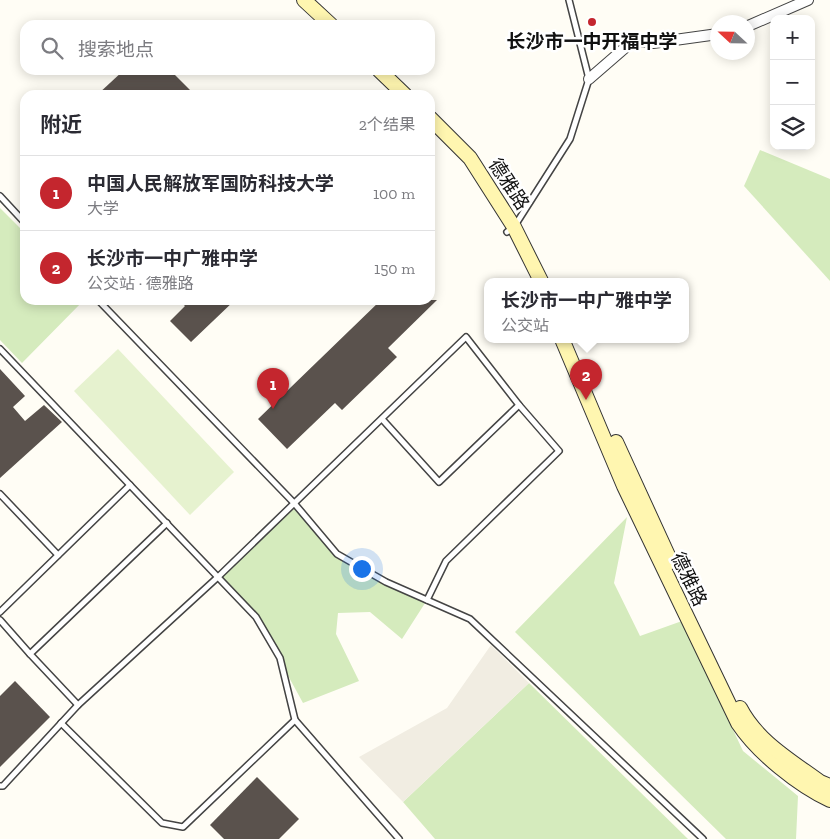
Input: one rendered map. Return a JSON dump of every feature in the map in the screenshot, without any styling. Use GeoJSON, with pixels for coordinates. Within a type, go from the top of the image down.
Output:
{"type":"FeatureCollection","features":[{"type":"Feature","properties":{"kind":"street"},"geometry":{"type":"LineString","coordinates":[[293,0],[314,20]]}},
{"type":"Feature","properties":{"kind":"street"},"geometry":{"type":"LineString","coordinates":[[304,0],[326,20]]}},
{"type":"Feature","properties":{"kind":"street"},"geometry":{"type":"LineString","coordinates":[[755,23],[808,0]]}},
{"type":"Feature","properties":{"kind":"street"},"geometry":{"type":"LineString","coordinates":[[588,79],[634,40],[654,43],[710,35]]}},
{"type":"Feature","properties":{"kind":"street"},"geometry":{"type":"LineString","coordinates":[[371,75],[388,90]]}},
{"type":"Feature","properties":{"kind":"street"},"geometry":{"type":"LineString","coordinates":[[384,75],[401,90]]}},
{"type":"Feature","properties":{"kind":"street","name":"德雅路"},"geometry":{"type":"LineString","coordinates":[[435,123],[470,158],[539,278]]}},
{"type":"Feature","properties":{"kind":"street","name":"德雅路"},"geometry":{"type":"LineString","coordinates":[[435,135],[463,161],[510,230],[531,278]]}},
{"type":"Feature","properties":{"kind":"street","name":"德雅路"},"geometry":{"type":"LineString","coordinates":[[564,343],[624,486],[738,723],[748,739],[760,751],[815,793],[830,800]]}},
{"type":"Feature","properties":{"kind":"street","name":"德雅路"},"geometry":{"type":"LineString","coordinates":[[572,343],[633,482],[747,720],[765,742],[820,782],[830,786]]}},
{"type":"Feature","properties":{"kind":"lane"},"geometry":{"type":"LineString","coordinates":[[510,230],[570,139],[588,79],[569,0]]}},
{"type":"Feature","properties":{"kind":"lane"},"geometry":{"type":"LineString","coordinates":[[0,196],[20,218]]}},
{"type":"Feature","properties":{"kind":"lane"},"geometry":{"type":"LineString","coordinates":[[103,305],[294,503],[337,554],[386,582],[470,619],[703,839]]}},
{"type":"Feature","properties":{"kind":"lane"},"geometry":{"type":"LineString","coordinates":[[0,786],[3,786],[78,705],[219,576],[466,337],[519,405],[559,451],[446,561],[426,600]]}},
{"type":"Feature","properties":{"kind":"lane"},"geometry":{"type":"LineString","coordinates":[[0,349],[219,576],[256,617],[280,658],[295,720],[399,839]]}},
{"type":"Feature","properties":{"kind":"lane"},"geometry":{"type":"LineString","coordinates":[[382,419],[439,482],[519,405]]}},
{"type":"Feature","properties":{"kind":"lane"},"geometry":{"type":"LineString","coordinates":[[0,612],[130,484]]}},
{"type":"Feature","properties":{"kind":"lane"},"geometry":{"type":"LineString","coordinates":[[0,494],[58,556]]}},
{"type":"Feature","properties":{"kind":"lane"},"geometry":{"type":"LineString","coordinates":[[30,654],[168,523]]}},
{"type":"Feature","properties":{"kind":"lane"},"geometry":{"type":"LineString","coordinates":[[0,620],[78,705]]}},
{"type":"Feature","properties":{"kind":"lane"},"geometry":{"type":"LineString","coordinates":[[60,723],[162,823],[183,827],[295,720]]}},
{"type":"Feature","properties":{"kind":"green space"},"geometry":{"type":"Polygon","coordinates":[[[760,150],[830,179],[830,281],[744,186],[760,150]]]}},
{"type":"Feature","properties":{"kind":"green space"},"geometry":{"type":"Polygon","coordinates":[[[0,208],[20,228],[20,305],[79,305],[22,363],[0,340],[0,208]]]}},
{"type":"Feature","properties":{"kind":"green space"},"geometry":{"type":"Polygon","coordinates":[[[118,349],[234,472],[190,515],[74,391],[118,349]]]}},
{"type":"Feature","properties":{"kind":"green space"},"geometry":{"type":"Polygon","coordinates":[[[294,503],[337,554],[427,600],[402,639],[370,612],[338,613],[336,634],[359,681],[303,703],[256,617],[219,576],[294,503]]]}},
{"type":"Feature","properties":{"kind":"green space"},"geometry":{"type":"Polygon","coordinates":[[[627,517],[614,583],[640,636],[682,621],[743,751],[798,796],[796,839],[726,839],[515,632],[627,517]]]}},
{"type":"Feature","properties":{"kind":"green space"},"geometry":{"type":"Polygon","coordinates":[[[529,683],[688,839],[435,839],[403,802],[529,683]]]}},
{"type":"Feature","properties":{"kind":"shaded area"},"geometry":{"type":"Polygon","coordinates":[[[491,645],[529,683],[403,802],[359,757],[447,708],[491,645]]]}},
{"type":"Feature","properties":{"kind":"building"},"geometry":{"type":"Polygon","coordinates":[[[119,75],[175,75],[190,90],[102,90],[119,75]]]}},
{"type":"Feature","properties":{"kind":"building"},"geometry":{"type":"Polygon","coordinates":[[[230,305],[191,342],[170,321],[185,306],[230,305]]]}},
{"type":"Feature","properties":{"kind":"building"},"geometry":{"type":"Polygon","coordinates":[[[376,305],[432,305],[388,348],[397,357],[342,410],[335,403],[287,449],[258,419],[376,305]]]}},
{"type":"Feature","properties":{"kind":"building"},"geometry":{"type":"Polygon","coordinates":[[[0,369],[25,396],[13,407],[25,421],[44,405],[62,422],[0,478],[0,369]]]}},
{"type":"Feature","properties":{"kind":"building"},"geometry":{"type":"Polygon","coordinates":[[[15,681],[50,717],[0,767],[0,696],[15,681]]]}},
{"type":"Feature","properties":{"kind":"building"},"geometry":{"type":"Polygon","coordinates":[[[257,777],[299,819],[279,839],[224,839],[210,825],[257,777]]]}},
{"type":"Feature","properties":{"kind":"place","name":"长沙市一中开福中学"},"geometry":{"type":"Point","coordinates":[592,22]}},
{"type":"Feature","properties":{"kind":"place","name":"长沙市一中广雅中学"},"geometry":{"type":"Point","coordinates":[586,400]}},
{"type":"Feature","properties":{"kind":"place","name":"中国人民解放军国防科技大学"},"geometry":{"type":"Point","coordinates":[273,409]}}]}
